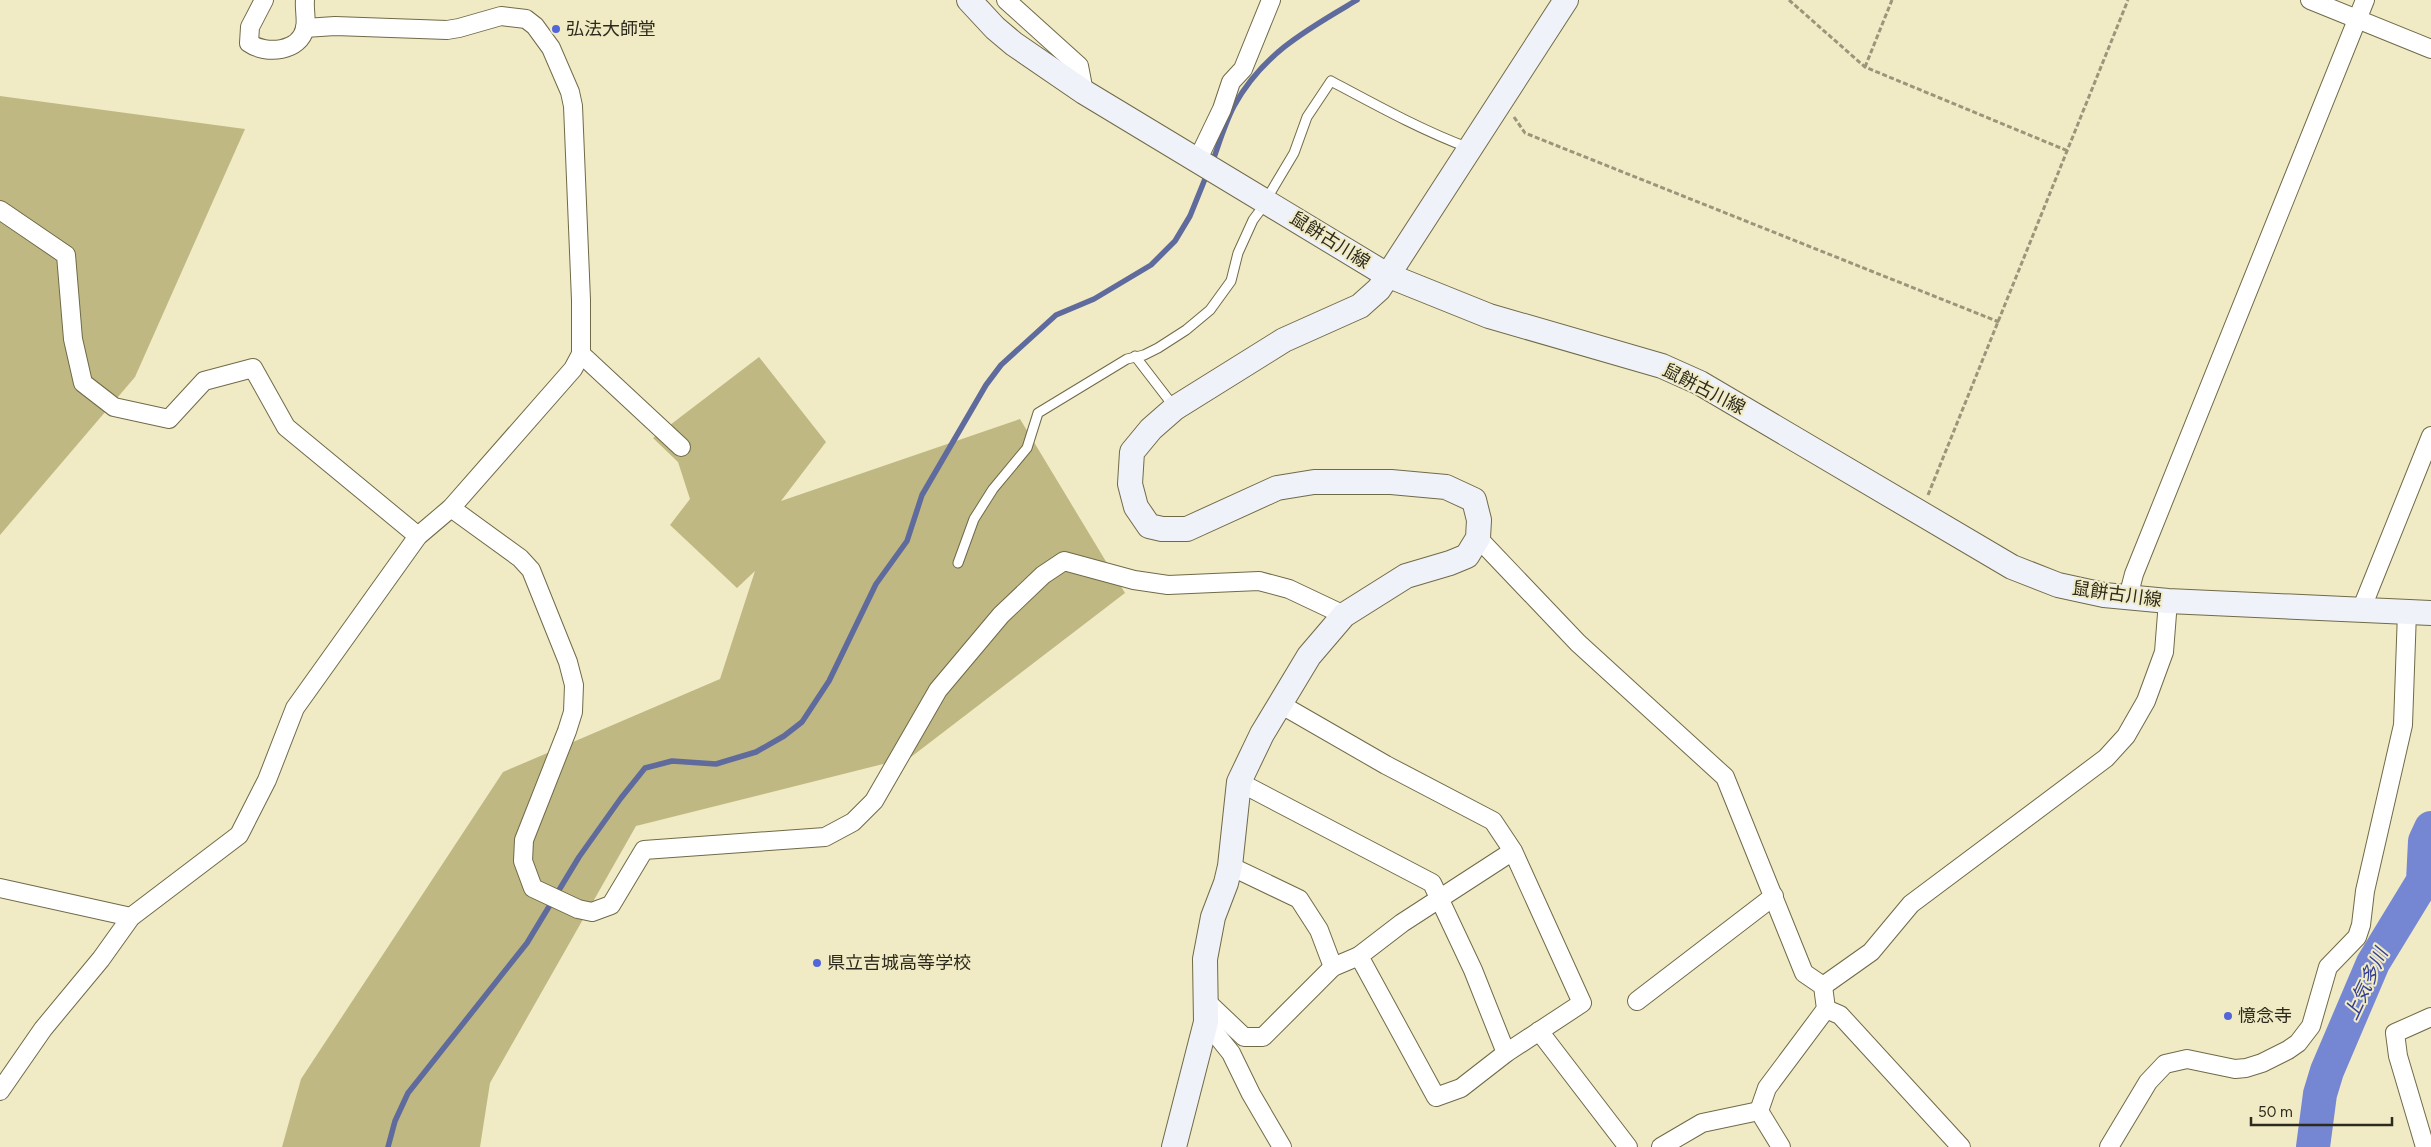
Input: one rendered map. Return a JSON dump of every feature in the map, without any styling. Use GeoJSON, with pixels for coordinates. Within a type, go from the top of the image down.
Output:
{"type":"FeatureCollection","features":[{"type":"Feature","properties":{"kind":"street"},"geometry":{"type":"LineString","coordinates":[[264,0],[249,33],[249,43],[256,48],[276,50],[289,47],[298,40],[305,28],[305,0]]}},
{"type":"Feature","properties":{"kind":"street","name":"鼠餅古川線"},"geometry":{"type":"LineString","coordinates":[[969,0],[995,28],[1014,44],[1084,92],[1204,165],[1262,206],[1388,275],[1489,316],[1662,366],[1700,383],[1788,433],[1920,515],[2012,567],[2082,592],[2168,600],[2431,613]]}},
{"type":"Feature","properties":{"kind":"street"},"geometry":{"type":"LineString","coordinates":[[1006,0],[1079,66],[1084,92]]}},
{"type":"Feature","properties":{"kind":"street"},"geometry":{"type":"LineString","coordinates":[[1204,165],[1231,82],[1243,69],[1271,0]]}},
{"type":"Feature","properties":{"kind":"street"},"geometry":{"type":"LineString","coordinates":[[1174,1147],[1206,1011],[1205,959],[1213,917],[1226,883],[1230,866],[1239,782],[1262,734],[1309,656],[1344,615],[1406,576],[1467,556],[1478,538],[1479,520],[1474,500],[1446,487],[1391,482],[1314,482],[1277,488],[1187,529],[1162,529],[1150,526],[1136,508],[1130,484],[1132,452],[1151,429],[1175,408],[1284,340],[1360,306],[1379,289],[1566,0]]}},
{"type":"Feature","properties":{"kind":"street"},"geometry":{"type":"LineString","coordinates":[[2310,0],[2431,48]]}},
{"type":"Feature","properties":{"kind":"street"},"geometry":{"type":"LineString","coordinates":[[2128,597],[2138,565],[2365,0]]}},
{"type":"Feature","properties":{"kind":"street"},"geometry":{"type":"LineString","coordinates":[[0,1091],[43,1029],[101,959],[131,917],[239,835],[267,780],[295,708],[418,536],[451,508],[573,369],[581,354],[581,300],[573,106],[562,70],[551,48],[535,26],[517,17],[501,16],[447,30],[335,26],[305,28]]}},
{"type":"Feature","properties":{"kind":"street"},"geometry":{"type":"LineString","coordinates":[[0,210],[66,255],[73,339],[83,383],[114,407],[169,419],[204,381],[253,368],[286,427],[418,536]]}},
{"type":"Feature","properties":{"kind":"street"},"geometry":{"type":"LineString","coordinates":[[581,354],[681,447]]}},
{"type":"Feature","properties":{"kind":"street"},"geometry":{"type":"LineString","coordinates":[[2361,610],[2431,436]]}},
{"type":"Feature","properties":{"kind":"street"},"geometry":{"type":"LineString","coordinates":[[451,508],[520,558],[531,570],[568,662],[574,685],[573,712],[524,840],[522,861],[533,888],[540,893],[567,904],[592,912],[611,905],[644,850],[825,837],[854,822],[874,801],[938,690],[1001,616],[1043,575],[1064,561],[1134,580],[1168,584],[1259,581],[1289,589],[1344,615]]}},
{"type":"Feature","properties":{"kind":"street"},"geometry":{"type":"LineString","coordinates":[[1478,538],[1578,643],[1725,777],[1804,973],[1823,986],[1826,1009],[1768,1088],[1759,1111]]}},
{"type":"Feature","properties":{"kind":"street"},"geometry":{"type":"LineString","coordinates":[[1823,986],[1871,952],[1911,904],[2106,758],[2126,736],[2146,701],[2164,652],[2168,600]]}},
{"type":"Feature","properties":{"kind":"street"},"geometry":{"type":"LineString","coordinates":[[2109,1147],[2148,1082],[2165,1064],[2187,1059],[2235,1069],[2246,1068],[2262,1063],[2288,1050],[2298,1043],[2311,1026],[2328,967],[2357,937],[2361,925],[2367,882],[2403,725],[2407,612]]}},
{"type":"Feature","properties":{"kind":"street"},"geometry":{"type":"LineString","coordinates":[[1280,704],[1386,765],[1493,821],[1513,851],[1582,1003],[1506,1053],[1461,1088],[1436,1097],[1359,956]]}},
{"type":"Feature","properties":{"kind":"street"},"geometry":{"type":"LineString","coordinates":[[1239,782],[1432,883],[1474,970],[1506,1053]]}},
{"type":"Feature","properties":{"kind":"street"},"geometry":{"type":"LineString","coordinates":[[1206,1011],[1244,1037],[1263,1037],[1333,967],[1359,956],[1402,923],[1513,851]]}},
{"type":"Feature","properties":{"kind":"street"},"geometry":{"type":"LineString","coordinates":[[1230,866],[1299,899],[1319,930],[1333,967]]}},
{"type":"Feature","properties":{"kind":"street"},"geometry":{"type":"LineString","coordinates":[[0,888],[131,917]]}},
{"type":"Feature","properties":{"kind":"street"},"geometry":{"type":"LineString","coordinates":[[1637,1001],[1774,896]]}},
{"type":"Feature","properties":{"kind":"street"},"geometry":{"type":"LineString","coordinates":[[1826,1009],[1840,1015],[1961,1147]]}},
{"type":"Feature","properties":{"kind":"street"},"geometry":{"type":"LineString","coordinates":[[1206,1011],[1282,1147]]}},
{"type":"Feature","properties":{"kind":"street"},"geometry":{"type":"LineString","coordinates":[[2425,1147],[2398,1056],[2395,1033],[2431,1017]]}},
{"type":"Feature","properties":{"kind":"street"},"geometry":{"type":"LineString","coordinates":[[1539,1031],[1628,1147]]}},
{"type":"Feature","properties":{"kind":"street"},"geometry":{"type":"LineString","coordinates":[[1661,1147],[1702,1123],[1759,1111]]}},
{"type":"Feature","properties":{"kind":"street"},"geometry":{"type":"LineString","coordinates":[[1759,1111],[1781,1147]]}},
{"type":"Feature","properties":{"kind":"lane"},"geometry":{"type":"LineString","coordinates":[[958,563],[974,519],[993,488],[1027,448],[1038,413],[1135,356],[1144,355],[1165,343],[1186,330],[1210,310],[1231,281],[1238,253],[1253,220],[1294,153],[1307,117],[1331,81],[1402,119],[1469,148]]}},
{"type":"Feature","properties":{"kind":"lane"},"geometry":{"type":"LineString","coordinates":[[1135,356],[1175,408]]}},
{"type":"Feature","properties":{"kind":"path"},"geometry":{"type":"LineString","coordinates":[[1789,0],[1865,67],[2068,151]]}},
{"type":"Feature","properties":{"kind":"path"},"geometry":{"type":"LineString","coordinates":[[1865,67],[1892,0]]}},
{"type":"Feature","properties":{"kind":"path"},"geometry":{"type":"LineString","coordinates":[[1920,515],[2128,0]]}},
{"type":"Feature","properties":{"kind":"path"},"geometry":{"type":"LineString","coordinates":[[1501,98],[1525,133],[1999,322]]}},
{"type":"Feature","properties":{"kind":"shaded area"},"geometry":{"type":"Polygon","coordinates":[[[0,96],[245,129],[135,377],[0,535],[0,96]]]}},
{"type":"Feature","properties":{"kind":"shaded area"},"geometry":{"type":"Polygon","coordinates":[[[759,357],[826,442],[781,501],[1020,419],[1125,593],[911,757],[636,826],[490,1083],[480,1147],[282,1147],[301,1079],[503,772],[720,679],[755,571],[737,588],[670,525],[690,499],[678,462],[653,438],[759,357]]]}},
{"type":"Feature","properties":{"kind":"waterway"},"geometry":{"type":"LineString","coordinates":[[1212,163],[1234,106],[1259,71],[1304,32],[1357,0]]}},
{"type":"Feature","properties":{"kind":"waterway"},"geometry":{"type":"LineString","coordinates":[[388,1147],[395,1121],[408,1093],[527,943],[579,857],[645,768],[672,761],[716,764],[756,752],[784,736],[802,722],[829,681],[876,584],[907,541],[922,495],[986,385],[1001,365],[1056,315],[1094,299],[1151,265],[1175,241],[1190,216],[1207,174]]}},
{"type":"Feature","properties":{"kind":"waterway","name":"上気多川"},"geometry":{"type":"LineString","coordinates":[[2313,1147],[2320,1094],[2327,1071],[2373,963],[2423,881],[2425,841],[2431,828]]}},
{"type":"Feature","properties":{"kind":"place","name":"弘法大師堂"},"geometry":{"type":"Point","coordinates":[556,29]}},
{"type":"Feature","properties":{"kind":"place","name":"県立吉城高等学校"},"geometry":{"type":"Point","coordinates":[817,963]}},
{"type":"Feature","properties":{"kind":"place","name":"憶念寺"},"geometry":{"type":"Point","coordinates":[2228,1016]}}]}
